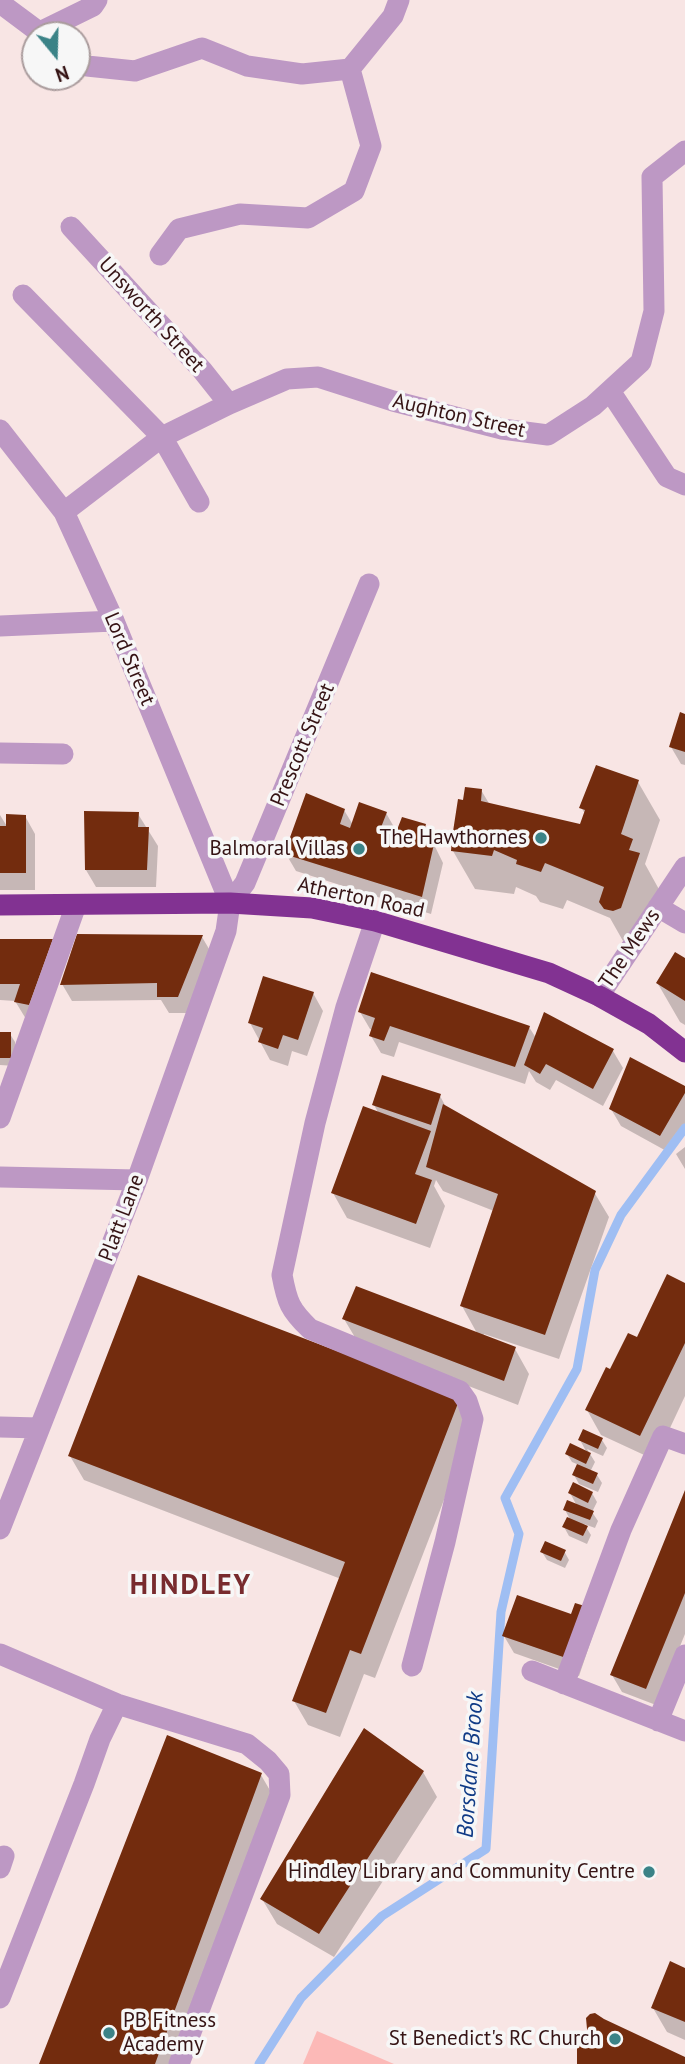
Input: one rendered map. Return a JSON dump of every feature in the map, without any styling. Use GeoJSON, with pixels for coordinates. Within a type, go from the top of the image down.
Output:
{"type":"FeatureCollection","features":[{"type":"Feature","properties":{"kind":"highway","name":"Atherton Road"},"geometry":{"type":"LineString","coordinates":[[0,905],[230,903],[312,908],[375,921],[549,973],[599,996],[649,1024],[685,1052]]}},
{"type":"Feature","properties":{"kind":"street"},"geometry":{"type":"LineString","coordinates":[[65,21],[93,6],[97,0]]}},
{"type":"Feature","properties":{"kind":"street"},"geometry":{"type":"LineString","coordinates":[[91,66],[135,71],[202,48],[247,66],[302,74],[350,69],[393,16],[399,0]]}},
{"type":"Feature","properties":{"kind":"street"},"geometry":{"type":"LineString","coordinates":[[0,3],[24,21]]}},
{"type":"Feature","properties":{"kind":"street"},"geometry":{"type":"LineString","coordinates":[[160,255],[179,229],[240,214],[308,218],[354,191],[371,146],[350,69]]}},
{"type":"Feature","properties":{"kind":"street","name":"Aughton Street"},"geometry":{"type":"LineString","coordinates":[[64,512],[162,437],[287,379],[318,377],[393,401],[502,429],[548,435],[593,406],[641,362],[654,311],[652,177],[685,151]]}},
{"type":"Feature","properties":{"kind":"street","name":"Unsworth Street"},"geometry":{"type":"LineString","coordinates":[[71,227],[202,370],[229,404]]}},
{"type":"Feature","properties":{"kind":"street"},"geometry":{"type":"LineString","coordinates":[[23,295],[162,437],[200,502]]}},
{"type":"Feature","properties":{"kind":"street"},"geometry":{"type":"LineString","coordinates":[[610,391],[667,477],[685,485]]}},
{"type":"Feature","properties":{"kind":"street","name":"Lord Street"},"geometry":{"type":"LineString","coordinates":[[0,430],[64,512],[114,621],[230,903]]}},
{"type":"Feature","properties":{"kind":"street","name":"Prescott Street"},"geometry":{"type":"LineString","coordinates":[[230,903],[245,883],[369,584]]}},
{"type":"Feature","properties":{"kind":"street"},"geometry":{"type":"LineString","coordinates":[[0,626],[114,621]]}},
{"type":"Feature","properties":{"kind":"street"},"geometry":{"type":"LineString","coordinates":[[0,753],[63,754]]}},
{"type":"Feature","properties":{"kind":"street","name":"The Mews"},"geometry":{"type":"LineString","coordinates":[[599,996],[685,867]]}},
{"type":"Feature","properties":{"kind":"street","name":"Platt Lane"},"geometry":{"type":"LineString","coordinates":[[0,1529],[137,1181],[226,931],[230,903]]}},
{"type":"Feature","properties":{"kind":"street"},"geometry":{"type":"LineString","coordinates":[[0,1118],[7,1078],[76,905]]}},
{"type":"Feature","properties":{"kind":"street"},"geometry":{"type":"LineString","coordinates":[[658,907],[685,923]]}},
{"type":"Feature","properties":{"kind":"street"},"geometry":{"type":"LineString","coordinates":[[375,921],[346,1007],[315,1123],[282,1275],[286,1295],[294,1313],[310,1329],[460,1391],[467,1401],[473,1419],[445,1542],[412,1666]]}},
{"type":"Feature","properties":{"kind":"street"},"geometry":{"type":"LineString","coordinates":[[0,1177],[137,1181]]}},
{"type":"Feature","properties":{"kind":"street"},"geometry":{"type":"LineString","coordinates":[[0,1427],[40,1428]]}},
{"type":"Feature","properties":{"kind":"street"},"geometry":{"type":"LineString","coordinates":[[564,1684],[621,1530],[663,1436],[685,1444]]}},
{"type":"Feature","properties":{"kind":"street"},"geometry":{"type":"LineString","coordinates":[[0,1654],[117,1704],[247,1744],[279,1774],[280,1796],[179,2064]]}},
{"type":"Feature","properties":{"kind":"street"},"geometry":{"type":"LineString","coordinates":[[658,1721],[685,1655]]}},
{"type":"Feature","properties":{"kind":"street"},"geometry":{"type":"LineString","coordinates":[[532,1671],[685,1731]]}},
{"type":"Feature","properties":{"kind":"street"},"geometry":{"type":"LineString","coordinates":[[0,1998],[100,1739],[117,1704]]}},
{"type":"Feature","properties":{"kind":"shaded area"},"geometry":{"type":"Polygon","coordinates":[[[317,2031],[394,2064],[303,2064],[317,2031]]]}},
{"type":"Feature","properties":{"kind":"building"},"geometry":{"type":"Polygon","coordinates":[[[680,712],[685,714],[685,752],[669,747],[680,712]]]}},
{"type":"Feature","properties":{"kind":"building","name":"The Hawthornes"},"geometry":{"type":"Polygon","coordinates":[[[596,765],[639,780],[621,834],[633,839],[629,850],[640,853],[621,908],[613,911],[604,909],[599,902],[604,887],[545,863],[541,872],[516,864],[517,860],[494,850],[492,856],[451,851],[458,799],[463,800],[465,787],[482,789],[481,801],[580,824],[585,810],[579,808],[596,765]]]}},
{"type":"Feature","properties":{"kind":"building","name":"Balmoral Villas"},"geometry":{"type":"Polygon","coordinates":[[[306,793],[345,809],[340,824],[350,828],[359,802],[387,812],[380,830],[395,835],[402,817],[426,824],[421,842],[434,844],[422,897],[284,854],[306,793]]]}},
{"type":"Feature","properties":{"kind":"building"},"geometry":{"type":"Polygon","coordinates":[[[84,811],[139,812],[138,827],[149,827],[147,870],[85,870],[84,811]]]}},
{"type":"Feature","properties":{"kind":"building"},"geometry":{"type":"Polygon","coordinates":[[[6,814],[26,815],[26,873],[0,873],[0,826],[6,826],[6,814]]]}},
{"type":"Feature","properties":{"kind":"building"},"geometry":{"type":"Polygon","coordinates":[[[77,934],[203,935],[178,997],[157,997],[157,983],[60,985],[77,934]]]}},
{"type":"Feature","properties":{"kind":"building"},"geometry":{"type":"Polygon","coordinates":[[[0,939],[53,939],[29,1005],[14,1002],[20,984],[0,984],[0,939]]]}},
{"type":"Feature","properties":{"kind":"building"},"geometry":{"type":"Polygon","coordinates":[[[675,952],[685,958],[685,1001],[656,983],[675,952]]]}},
{"type":"Feature","properties":{"kind":"building"},"geometry":{"type":"Polygon","coordinates":[[[371,972],[530,1026],[515,1067],[390,1026],[384,1041],[369,1036],[375,1018],[358,1012],[371,972]]]}},
{"type":"Feature","properties":{"kind":"building"},"geometry":{"type":"Polygon","coordinates":[[[263,976],[314,992],[298,1040],[283,1035],[278,1049],[258,1042],[263,1028],[248,1023],[263,976]]]}},
{"type":"Feature","properties":{"kind":"building"},"geometry":{"type":"Polygon","coordinates":[[[544,1012],[614,1049],[593,1089],[546,1064],[540,1074],[524,1065],[544,1012]]]}},
{"type":"Feature","properties":{"kind":"building"},"geometry":{"type":"Polygon","coordinates":[[[0,1032],[11,1032],[11,1058],[0,1058],[0,1032]]]}},
{"type":"Feature","properties":{"kind":"building"},"geometry":{"type":"Polygon","coordinates":[[[630,1057],[685,1086],[685,1093],[660,1136],[609,1109],[630,1057]]]}},
{"type":"Feature","properties":{"kind":"building"},"geometry":{"type":"Polygon","coordinates":[[[382,1075],[441,1094],[431,1125],[372,1105],[382,1075]]]}},
{"type":"Feature","properties":{"kind":"building"},"geometry":{"type":"Polygon","coordinates":[[[443,1104],[596,1191],[545,1335],[460,1306],[498,1194],[426,1167],[443,1104]]]}},
{"type":"Feature","properties":{"kind":"building"},"geometry":{"type":"Polygon","coordinates":[[[363,1106],[431,1131],[415,1174],[432,1180],[416,1224],[331,1193],[363,1106]]]}},
{"type":"Feature","properties":{"kind":"building"},"geometry":{"type":"Polygon","coordinates":[[[667,1274],[685,1283],[685,1343],[640,1436],[585,1410],[606,1367],[610,1369],[628,1333],[637,1337],[667,1274]]]}},
{"type":"Feature","properties":{"kind":"building"},"geometry":{"type":"Polygon","coordinates":[[[138,1275],[460,1398],[361,1654],[350,1650],[326,1713],[292,1701],[345,1562],[68,1456],[138,1275]]]}},
{"type":"Feature","properties":{"kind":"building"},"geometry":{"type":"Polygon","coordinates":[[[356,1286],[516,1347],[504,1381],[342,1319],[356,1286]]]}},
{"type":"Feature","properties":{"kind":"building"},"geometry":{"type":"Polygon","coordinates":[[[583,1429],[603,1438],[598,1449],[578,1440],[583,1429]]]}},
{"type":"Feature","properties":{"kind":"building"},"geometry":{"type":"Polygon","coordinates":[[[570,1443],[591,1453],[586,1464],[565,1454],[570,1443]]]}},
{"type":"Feature","properties":{"kind":"building"},"geometry":{"type":"Polygon","coordinates":[[[577,1464],[598,1473],[593,1484],[572,1475],[577,1464]]]}},
{"type":"Feature","properties":{"kind":"building"},"geometry":{"type":"Polygon","coordinates":[[[573,1482],[593,1492],[588,1503],[568,1493],[573,1482]]]}},
{"type":"Feature","properties":{"kind":"building"},"geometry":{"type":"Polygon","coordinates":[[[685,1490],[685,1593],[646,1689],[610,1675],[685,1490]]]}},
{"type":"Feature","properties":{"kind":"building"},"geometry":{"type":"Polygon","coordinates":[[[567,1500],[594,1511],[590,1520],[563,1510],[567,1500]]]}},
{"type":"Feature","properties":{"kind":"building"},"geometry":{"type":"Polygon","coordinates":[[[567,1517],[588,1526],[583,1536],[562,1527],[567,1517]]]}},
{"type":"Feature","properties":{"kind":"building"},"geometry":{"type":"Polygon","coordinates":[[[545,1541],[566,1550],[561,1561],[540,1552],[545,1541]]]}},
{"type":"Feature","properties":{"kind":"building"},"geometry":{"type":"Polygon","coordinates":[[[517,1595],[571,1614],[575,1603],[588,1607],[569,1659],[502,1636],[517,1595]]]}},
{"type":"Feature","properties":{"kind":"building"},"geometry":{"type":"Polygon","coordinates":[[[364,1728],[424,1771],[319,1934],[260,1899],[364,1728]]]}},
{"type":"Feature","properties":{"kind":"building"},"geometry":{"type":"Polygon","coordinates":[[[167,1735],[262,1773],[155,2064],[39,2064],[167,1735]]]}},
{"type":"Feature","properties":{"kind":"building"},"geometry":{"type":"Polygon","coordinates":[[[670,1961],[685,1968],[685,2022],[651,2008],[670,1961]]]}},
{"type":"Feature","properties":{"kind":"building","name":"St Benedict's RC Church"},"geometry":{"type":"Polygon","coordinates":[[[595,2013],[685,2057],[685,2064],[577,2064],[577,2047],[590,2033],[586,2018],[595,2013]]]}},
{"type":"Feature","properties":{"kind":"waterway","name":"Borsdane Brook"},"geometry":{"type":"LineString","coordinates":[[259,2064],[301,1998],[382,1916],[486,1849],[501,1612],[519,1534],[505,1498],[577,1369],[595,1270],[621,1215],[685,1128]]}},
{"type":"Feature","properties":{"kind":"place","name":"The Hawthornes"},"geometry":{"type":"Point","coordinates":[541,838]}},
{"type":"Feature","properties":{"kind":"place","name":"Balmoral Villas"},"geometry":{"type":"Point","coordinates":[359,849]}},
{"type":"Feature","properties":{"kind":"place","name":"Hindley Library and Community Centre"},"geometry":{"type":"Point","coordinates":[649,1872]}},
{"type":"Feature","properties":{"kind":"place","name":"PB Fitness Academy"},"geometry":{"type":"Point","coordinates":[109,2033]}},
{"type":"Feature","properties":{"kind":"place","name":"St Benedict's RC Church"},"geometry":{"type":"Point","coordinates":[615,2039]}},
{"type":"Feature","properties":{"kind":"district","name":"HINDLEY"},"geometry":{"type":"Point","coordinates":[191,1586]}}]}
